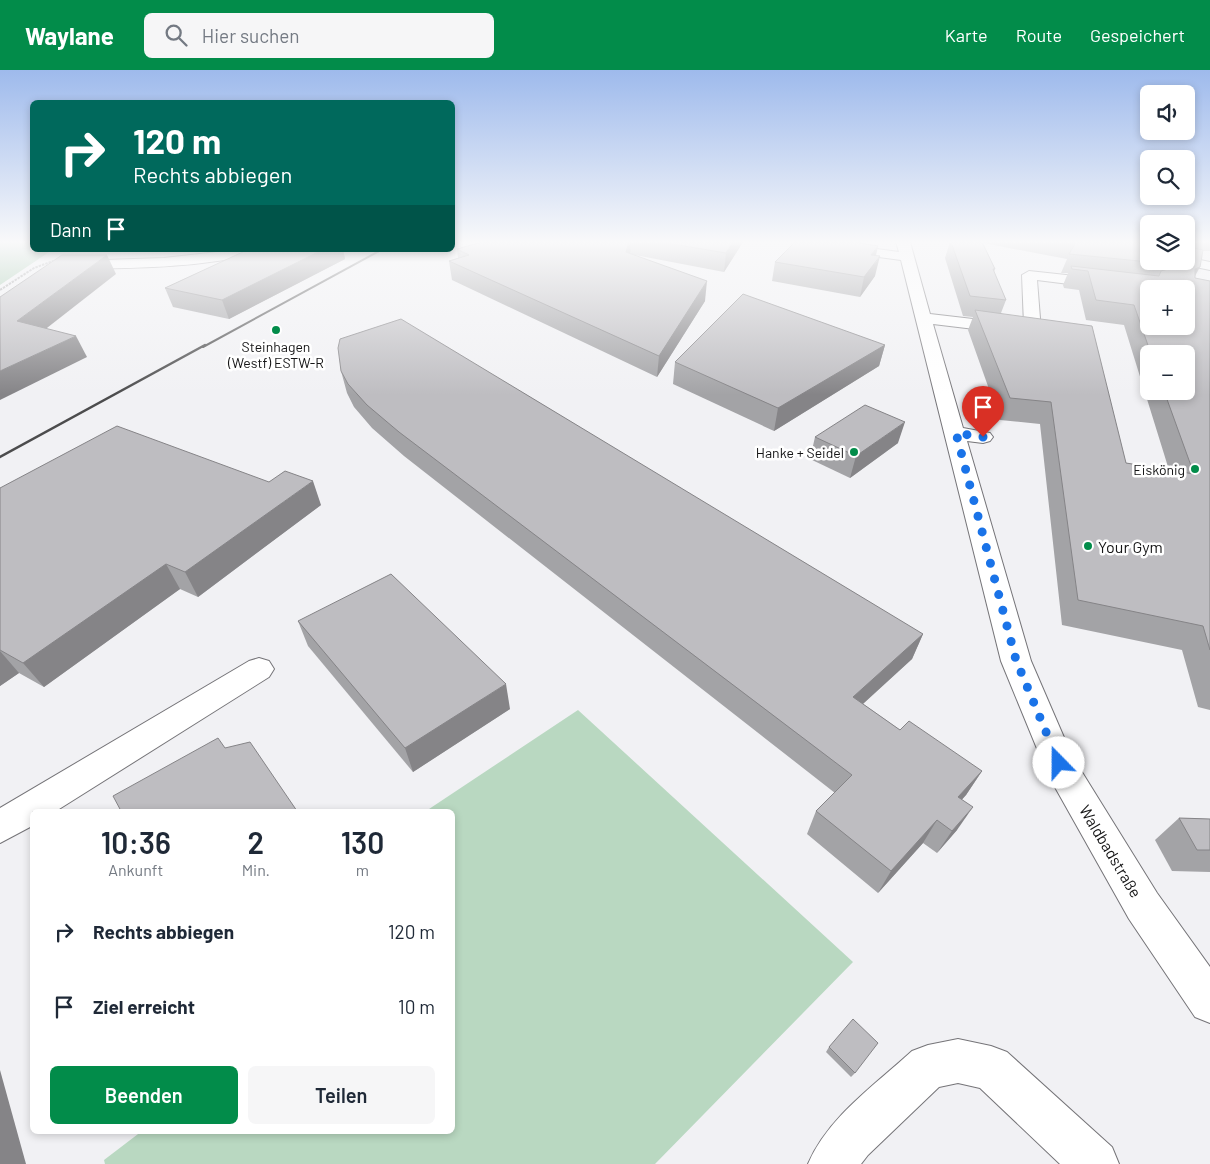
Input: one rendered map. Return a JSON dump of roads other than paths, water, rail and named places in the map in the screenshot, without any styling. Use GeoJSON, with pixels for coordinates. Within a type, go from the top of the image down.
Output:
{"type":"FeatureCollection","features":[{"type":"Feature","properties":{"kind":"street","name":"Waldbadstraße"},"geometry":{"type":"LineString","coordinates":[[917,293],[1016,660],[1059,763],[1143,906],[1210,1002]]}},
{"type":"Feature","properties":{"kind":"street"},"geometry":{"type":"LineString","coordinates":[[924,318],[1033,331],[1030,293]]}},
{"type":"Feature","properties":{"kind":"street"},"geometry":{"type":"LineString","coordinates":[[956,433],[983,437]]}},
{"type":"Feature","properties":{"kind":"street"},"geometry":{"type":"LineString","coordinates":[[0,827],[259,669]]}},
{"type":"Feature","properties":{"kind":"street"},"geometry":{"type":"LineString","coordinates":[[832,1164],[851,1138],[928,1067],[958,1061],[991,1068],[1094,1164]]}},
{"type":"Feature","properties":{"kind":"railway"},"geometry":{"type":"LineString","coordinates":[[203,347],[302,293]]}},
{"type":"Feature","properties":{"kind":"railway"},"geometry":{"type":"LineString","coordinates":[[0,457],[205,345]]}},
{"type":"Feature","properties":{"kind":"place","name":"Steinhagen (Westf) ESTW-R"},"geometry":{"type":"Point","coordinates":[276,330]}},
{"type":"Feature","properties":{"kind":"place","name":"Hanke + Seidel"},"geometry":{"type":"Point","coordinates":[854,452]}},
{"type":"Feature","properties":{"kind":"place","name":"Eiskönig"},"geometry":{"type":"Point","coordinates":[1195,469]}},
{"type":"Feature","properties":{"kind":"place","name":"Your Gym"},"geometry":{"type":"Point","coordinates":[1088,546]}}]}
